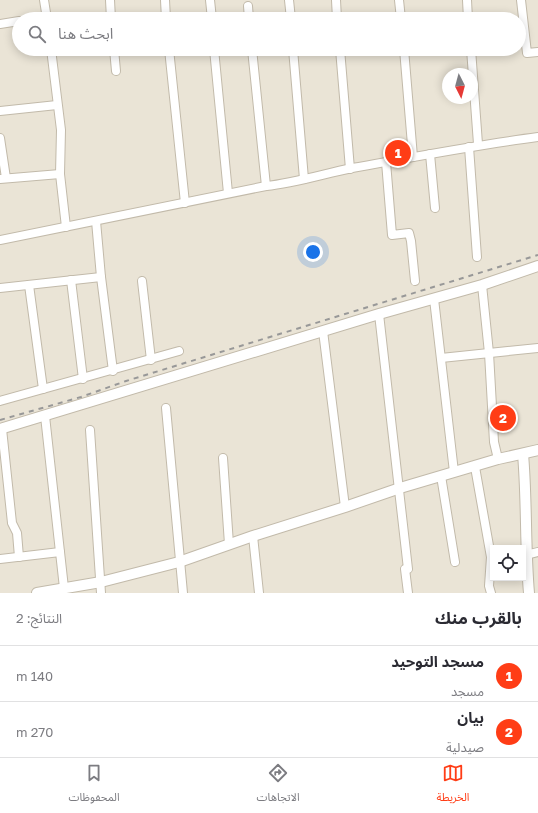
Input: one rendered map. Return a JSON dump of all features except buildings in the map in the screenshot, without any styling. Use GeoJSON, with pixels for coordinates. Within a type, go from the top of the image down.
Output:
{"type":"FeatureCollection","features":[{"type":"Feature","properties":{"kind":"street"},"geometry":{"type":"LineString","coordinates":[[44,0],[46,12]]}},
{"type":"Feature","properties":{"kind":"street"},"geometry":{"type":"LineString","coordinates":[[110,0],[111,12]]}},
{"type":"Feature","properties":{"kind":"street"},"geometry":{"type":"LineString","coordinates":[[165,0],[166,12]]}},
{"type":"Feature","properties":{"kind":"street"},"geometry":{"type":"LineString","coordinates":[[210,0],[211,12]]}},
{"type":"Feature","properties":{"kind":"street"},"geometry":{"type":"LineString","coordinates":[[289,0],[290,12]]}},
{"type":"Feature","properties":{"kind":"street"},"geometry":{"type":"LineString","coordinates":[[336,0],[337,12]]}},
{"type":"Feature","properties":{"kind":"street"},"geometry":{"type":"LineString","coordinates":[[400,0],[401,12]]}},
{"type":"Feature","properties":{"kind":"street"},"geometry":{"type":"LineString","coordinates":[[467,0],[468,12]]}},
{"type":"Feature","properties":{"kind":"street"},"geometry":{"type":"LineString","coordinates":[[521,0],[522,12]]}},
{"type":"Feature","properties":{"kind":"street"},"geometry":{"type":"LineString","coordinates":[[248,6],[248,12]]}},
{"type":"Feature","properties":{"kind":"street"},"geometry":{"type":"LineString","coordinates":[[0,24],[12,22]]}},
{"type":"Feature","properties":{"kind":"street"},"geometry":{"type":"LineString","coordinates":[[526,46],[528,53],[538,52]]}},
{"type":"Feature","properties":{"kind":"street"},"geometry":{"type":"LineString","coordinates":[[52,56],[61,130],[60,174],[66,227]]}},
{"type":"Feature","properties":{"kind":"street"},"geometry":{"type":"LineString","coordinates":[[115,56],[116,70]]}},
{"type":"Feature","properties":{"kind":"street"},"geometry":{"type":"LineString","coordinates":[[170,56],[185,203]]}},
{"type":"Feature","properties":{"kind":"street"},"geometry":{"type":"LineString","coordinates":[[215,56],[228,193]]}},
{"type":"Feature","properties":{"kind":"street"},"geometry":{"type":"LineString","coordinates":[[253,56],[266,186]]}},
{"type":"Feature","properties":{"kind":"street"},"geometry":{"type":"LineString","coordinates":[[294,56],[304,179]]}},
{"type":"Feature","properties":{"kind":"street"},"geometry":{"type":"LineString","coordinates":[[341,56],[350,169]]}},
{"type":"Feature","properties":{"kind":"street"},"geometry":{"type":"LineString","coordinates":[[405,56],[413,157]]}},
{"type":"Feature","properties":{"kind":"street"},"geometry":{"type":"LineString","coordinates":[[472,56],[478,144]]}},
{"type":"Feature","properties":{"kind":"street"},"geometry":{"type":"LineString","coordinates":[[0,111],[57,105]]}},
{"type":"Feature","properties":{"kind":"street"},"geometry":{"type":"LineString","coordinates":[[0,240],[478,144],[538,137]]}},
{"type":"Feature","properties":{"kind":"street"},"geometry":{"type":"LineString","coordinates":[[0,138],[3,178],[60,174]]}},
{"type":"Feature","properties":{"kind":"street"},"geometry":{"type":"LineString","coordinates":[[469,147],[477,257]]}},
{"type":"Feature","properties":{"kind":"street"},"geometry":{"type":"LineString","coordinates":[[430,154],[435,208]]}},
{"type":"Feature","properties":{"kind":"street"},"geometry":{"type":"LineString","coordinates":[[386,162],[392,235],[409,234],[415,281]]}},
{"type":"Feature","properties":{"kind":"street"},"geometry":{"type":"LineString","coordinates":[[96,221],[101,277],[113,371]]}},
{"type":"Feature","properties":{"kind":"street"},"geometry":{"type":"LineString","coordinates":[[19,557],[17,533],[12,523],[1,429],[379,314],[482,285],[538,266]]}},
{"type":"Feature","properties":{"kind":"street"},"geometry":{"type":"LineString","coordinates":[[0,288],[101,277]]}},
{"type":"Feature","properties":{"kind":"street"},"geometry":{"type":"LineString","coordinates":[[71,280],[82,379]]}},
{"type":"Feature","properties":{"kind":"street"},"geometry":{"type":"LineString","coordinates":[[142,281],[151,360]]}},
{"type":"Feature","properties":{"kind":"street"},"geometry":{"type":"LineString","coordinates":[[29,285],[43,389]]}},
{"type":"Feature","properties":{"kind":"street"},"geometry":{"type":"LineString","coordinates":[[482,285],[489,353],[494,442],[498,459]]}},
{"type":"Feature","properties":{"kind":"street"},"geometry":{"type":"LineString","coordinates":[[434,299],[454,472]]}},
{"type":"Feature","properties":{"kind":"street"},"geometry":{"type":"LineString","coordinates":[[379,314],[400,488],[408,593]]}},
{"type":"Feature","properties":{"kind":"street"},"geometry":{"type":"LineString","coordinates":[[323,331],[345,507]]}},
{"type":"Feature","properties":{"kind":"street"},"geometry":{"type":"LineString","coordinates":[[441,358],[538,348]]}},
{"type":"Feature","properties":{"kind":"street"},"geometry":{"type":"LineString","coordinates":[[0,401],[113,371],[179,351]]}},
{"type":"Feature","properties":{"kind":"street"},"geometry":{"type":"LineString","coordinates":[[166,408],[183,593]]}},
{"type":"Feature","properties":{"kind":"street"},"geometry":{"type":"LineString","coordinates":[[45,416],[64,588]]}},
{"type":"Feature","properties":{"kind":"street"},"geometry":{"type":"LineString","coordinates":[[90,430],[101,593]]}},
{"type":"Feature","properties":{"kind":"street"},"geometry":{"type":"LineString","coordinates":[[37,593],[101,582],[179,562],[400,488],[498,459],[538,450]]}},
{"type":"Feature","properties":{"kind":"street"},"geometry":{"type":"LineString","coordinates":[[524,454],[526,486],[526,545]]}},
{"type":"Feature","properties":{"kind":"street"},"geometry":{"type":"LineString","coordinates":[[223,458],[229,544]]}},
{"type":"Feature","properties":{"kind":"street"},"geometry":{"type":"LineString","coordinates":[[475,467],[491,557],[490,593]]}},
{"type":"Feature","properties":{"kind":"street"},"geometry":{"type":"LineString","coordinates":[[441,476],[455,562]]}},
{"type":"Feature","properties":{"kind":"street"},"geometry":{"type":"LineString","coordinates":[[253,536],[259,593]]}},
{"type":"Feature","properties":{"kind":"street"},"geometry":{"type":"LineString","coordinates":[[0,559],[60,552]]}},
{"type":"Feature","properties":{"kind":"street"},"geometry":{"type":"LineString","coordinates":[[529,593],[526,555],[538,552]]}},
{"type":"Feature","properties":{"kind":"shaded area"},"geometry":{"type":"Polygon","coordinates":[[[0,0],[538,0],[538,593],[0,593],[0,0]]]}},
{"type":"Feature","properties":{"kind":"railway"},"geometry":{"type":"LineString","coordinates":[[0,420],[81,397],[126,381],[538,255]]}},
{"type":"Feature","properties":{"kind":"place","name":"مسجد التوحيد"},"geometry":{"type":"Point","coordinates":[398,153]}},
{"type":"Feature","properties":{"kind":"place","name":"بيان"},"geometry":{"type":"Point","coordinates":[503,418]}}]}
